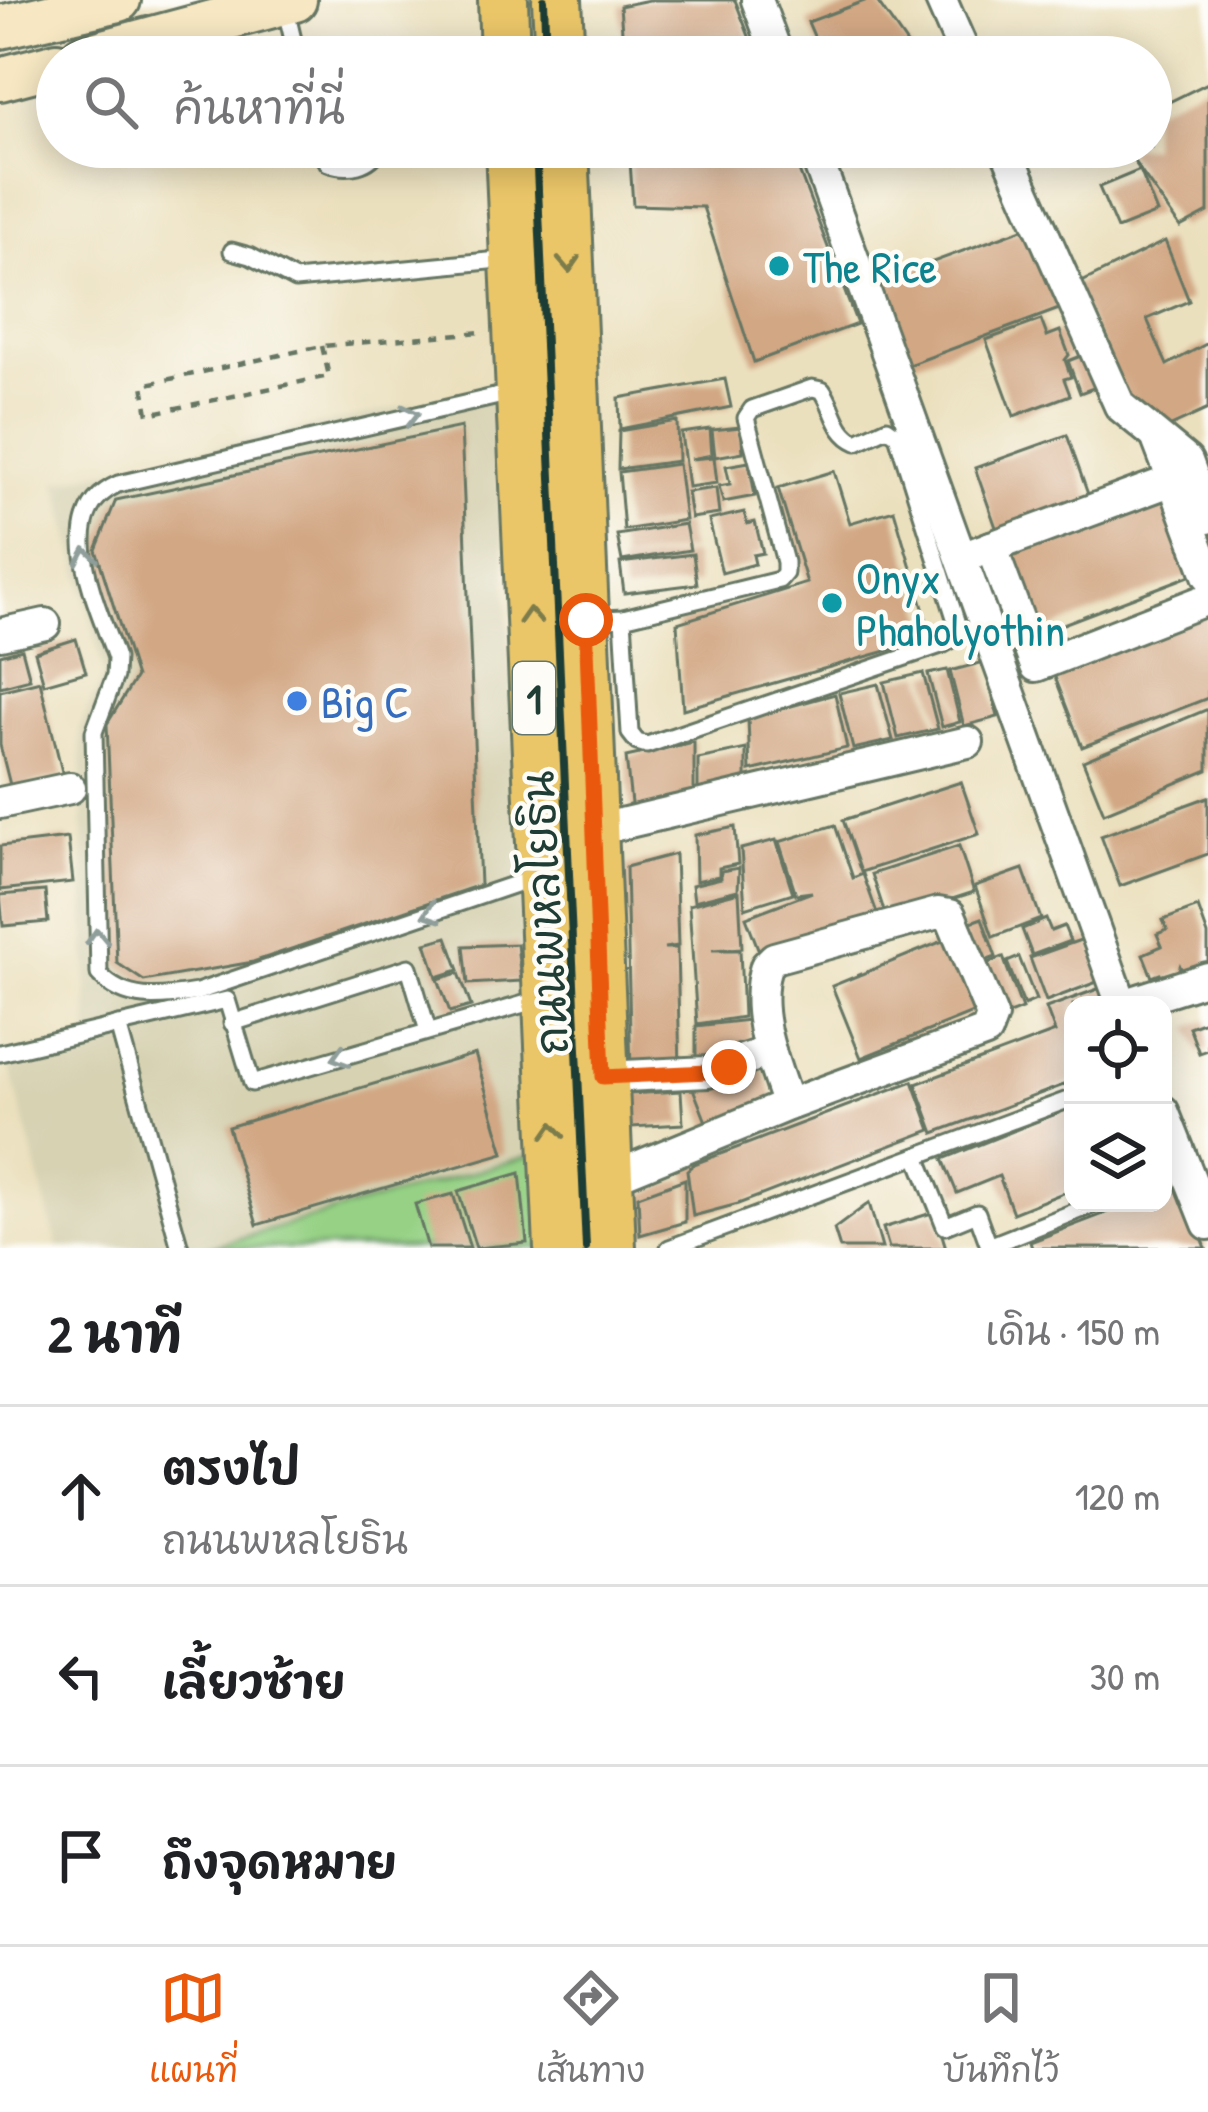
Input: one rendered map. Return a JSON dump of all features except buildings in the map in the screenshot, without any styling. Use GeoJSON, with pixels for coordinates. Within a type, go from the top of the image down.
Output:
{"type":"FeatureCollection","features":[{"type":"Feature","properties":{"kind":"main road"},"geometry":{"type":"LineString","coordinates":[[0,27],[119,0]]}},
{"type":"Feature","properties":{"kind":"main road"},"geometry":{"type":"LineString","coordinates":[[503,0],[505,36]]}},
{"type":"Feature","properties":{"kind":"main road"},"geometry":{"type":"LineString","coordinates":[[557,0],[559,36]]}},
{"type":"Feature","properties":{"kind":"main road"},"geometry":{"type":"LineString","coordinates":[[160,36],[290,1]]}},
{"type":"Feature","properties":{"kind":"main road"},"geometry":{"type":"LineString","coordinates":[[0,79],[36,70]]}},
{"type":"Feature","properties":{"kind":"main road","name":"ถนนพหลโยธิน"},"geometry":{"type":"LineString","coordinates":[[511,168],[559,1248]]}},
{"type":"Feature","properties":{"kind":"main road","name":"ถนนพหลโยธิน"},"geometry":{"type":"LineString","coordinates":[[566,168],[604,620],[591,831],[610,1248]]}},
{"type":"Feature","properties":{"kind":"street"},"geometry":{"type":"LineString","coordinates":[[757,0],[770,36]]}},
{"type":"Feature","properties":{"kind":"street"},"geometry":{"type":"LineString","coordinates":[[940,0],[956,36]]}},
{"type":"Feature","properties":{"kind":"street"},"geometry":{"type":"LineString","coordinates":[[821,168],[1120,996]]}},
{"type":"Feature","properties":{"kind":"street"},"geometry":{"type":"LineString","coordinates":[[1015,168],[1120,406],[1187,461],[1208,516]]}},
{"type":"Feature","properties":{"kind":"street"},"geometry":{"type":"LineString","coordinates":[[1155,436],[1208,575]]}},
{"type":"Feature","properties":{"kind":"street"},"geometry":{"type":"LineString","coordinates":[[961,558],[1173,480]]}},
{"type":"Feature","properties":{"kind":"street"},"geometry":{"type":"LineString","coordinates":[[991,547],[1036,666],[1208,599]]}},
{"type":"Feature","properties":{"kind":"street"},"geometry":{"type":"LineString","coordinates":[[0,634],[45,624]]}},
{"type":"Feature","properties":{"kind":"street"},"geometry":{"type":"LineString","coordinates":[[591,831],[968,742]]}},
{"type":"Feature","properties":{"kind":"street"},"geometry":{"type":"LineString","coordinates":[[0,803],[70,788]]}},
{"type":"Feature","properties":{"kind":"street"},"geometry":{"type":"LineString","coordinates":[[608,1179],[788,1105],[986,1032],[992,1016],[950,915],[938,914],[774,958],[762,977],[770,1051],[788,1105]]}},
{"type":"Feature","properties":{"kind":"street"},"geometry":{"type":"LineString","coordinates":[[1151,996],[1208,978]]}},
{"type":"Feature","properties":{"kind":"street"},"geometry":{"type":"LineString","coordinates":[[603,1077],[708,1072],[770,1051]]}},
{"type":"Feature","properties":{"kind":"street"},"geometry":{"type":"LineString","coordinates":[[1172,1134],[1208,1224]]}},
{"type":"Feature","properties":{"kind":"lane"},"geometry":{"type":"LineString","coordinates":[[290,1],[294,36]]}},
{"type":"Feature","properties":{"kind":"lane"},"geometry":{"type":"LineString","coordinates":[[232,251],[295,280],[514,259]]}},
{"type":"Feature","properties":{"kind":"lane"},"geometry":{"type":"LineString","coordinates":[[812,388],[822,390],[850,440],[857,442],[887,428],[897,435],[958,627],[956,637],[944,644],[647,745],[630,733],[604,620],[772,583],[785,573],[746,418],[752,409],[812,388]]}},
{"type":"Feature","properties":{"kind":"lane"},"geometry":{"type":"LineString","coordinates":[[520,391],[99,492],[84,519],[82,554],[116,658],[115,676],[94,732],[99,974],[112,988],[132,995],[162,998],[197,992],[542,876]]}},
{"type":"Feature","properties":{"kind":"lane"},"geometry":{"type":"LineString","coordinates":[[232,1022],[409,967],[428,1030]]}},
{"type":"Feature","properties":{"kind":"lane"},"geometry":{"type":"LineString","coordinates":[[0,1053],[227,1000],[252,1083],[547,997]]}},
{"type":"Feature","properties":{"kind":"lane"},"geometry":{"type":"LineString","coordinates":[[118,1024],[180,1248]]}},
{"type":"Feature","properties":{"kind":"lane"},"geometry":{"type":"LineString","coordinates":[[669,1248],[1064,1101]]}},
{"type":"Feature","properties":{"kind":"lane"},"geometry":{"type":"LineString","coordinates":[[917,1156],[945,1226],[977,1213],[989,1246],[1074,1212]]}},
{"type":"Feature","properties":{"kind":"path"},"geometry":{"type":"LineString","coordinates":[[322,346],[329,376],[148,414],[143,385],[322,346],[518,329]]}},
{"type":"Feature","properties":{"kind":"shaded area"},"geometry":{"type":"Polygon","coordinates":[[[494,387],[540,1153],[207,1248],[58,1248],[8,1060],[89,1043],[80,728],[104,674],[57,482],[494,387]]]}},
{"type":"Feature","properties":{"kind":"green space"},"geometry":{"type":"Polygon","coordinates":[[[540,1153],[544,1248],[207,1248],[540,1153]]]}},
{"type":"Feature","properties":{"kind":"railway"},"geometry":{"type":"LineString","coordinates":[[544,0],[545,36]]}},
{"type":"Feature","properties":{"kind":"railway"},"geometry":{"type":"LineString","coordinates":[[537,168],[586,1248]]}},
{"type":"Feature","properties":{"kind":"place","name":"The Rice"},"geometry":{"type":"Point","coordinates":[779,266]}},
{"type":"Feature","properties":{"kind":"place","name":"Onyx Phaholyothin"},"geometry":{"type":"Point","coordinates":[832,603]}},
{"type":"Feature","properties":{"kind":"place","name":"Big C"},"geometry":{"type":"Point","coordinates":[297,701]}},
{"type":"Feature","properties":{"kind":"route"},"geometry":{"type":"LineString","coordinates":[[586,620],[603,1077],[729,1067]]}}]}
